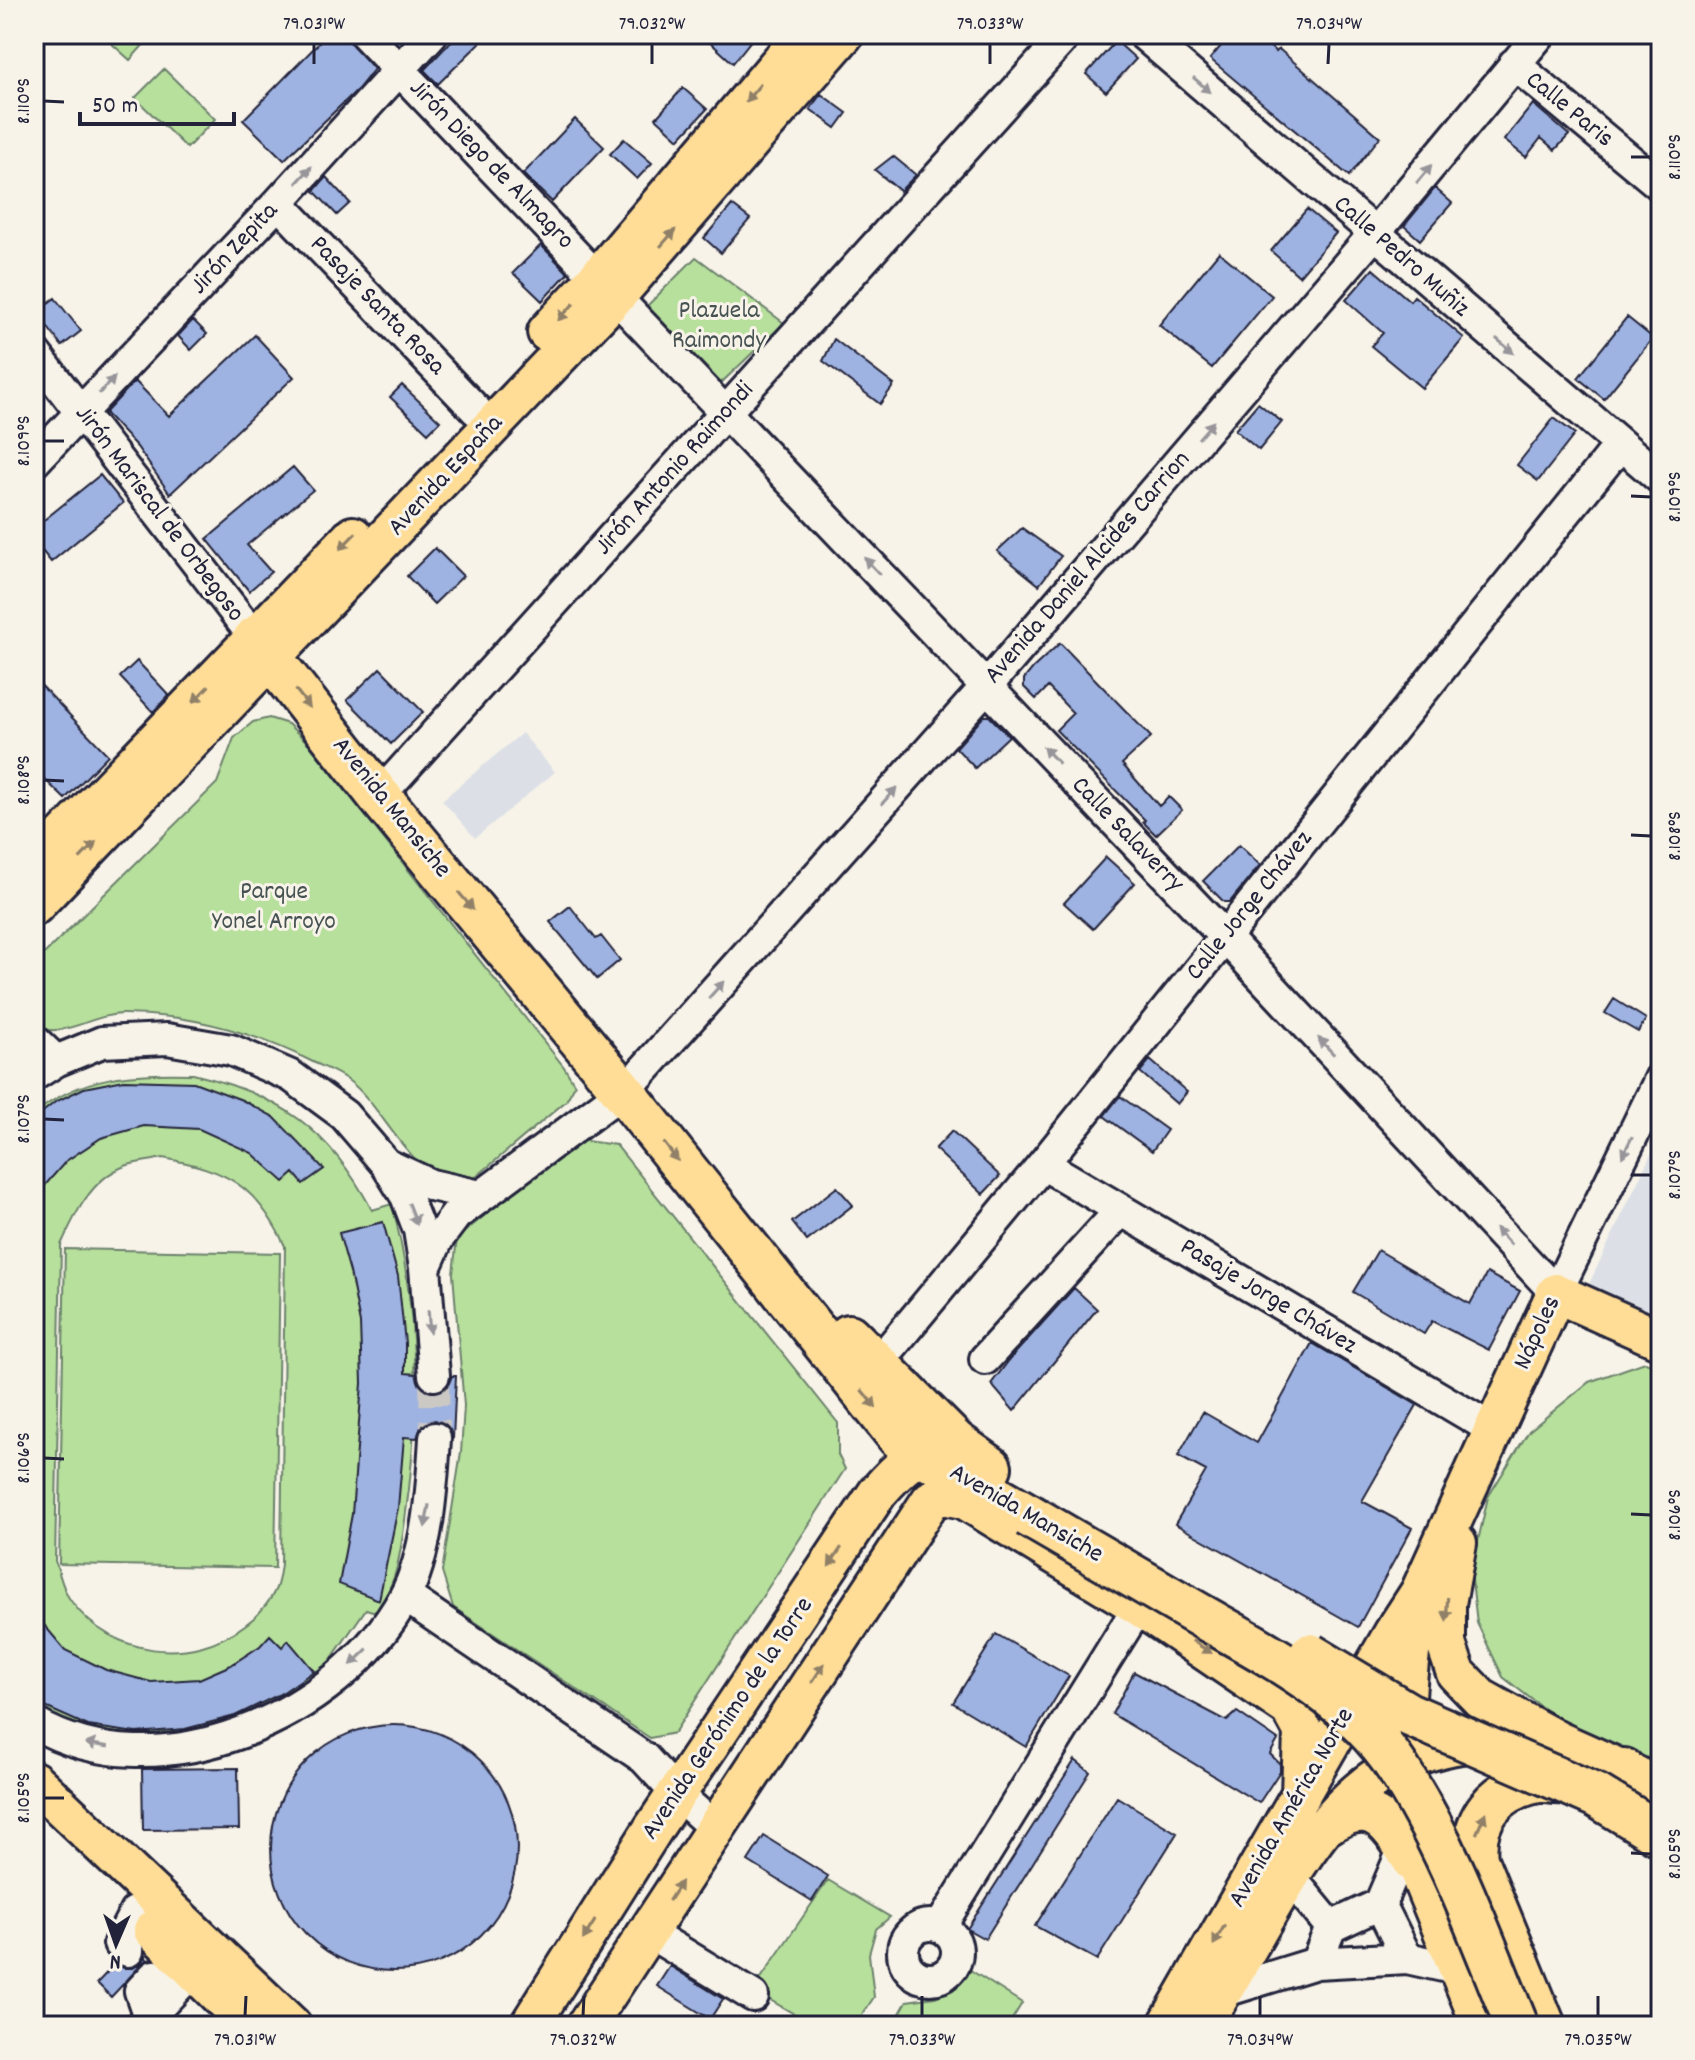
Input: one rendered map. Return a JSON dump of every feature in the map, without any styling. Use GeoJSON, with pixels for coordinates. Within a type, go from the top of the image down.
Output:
{"type":"FeatureCollection","features":[{"type":"Feature","properties":{"kind":"highway","name":"Avenida Mansiche"},"geometry":{"type":"LineString","coordinates":[[263,648],[379,796],[529,977],[570,989],[632,1082],[899,1437],[938,1447],[1296,1670],[1363,1726],[1396,1765],[1453,1871],[1517,2026]]}},
{"type":"Feature","properties":{"kind":"highway","name":"Avenida Mansiche"},"geometry":{"type":"LineString","coordinates":[[632,1082],[856,1345],[877,1364],[938,1447]]}},
{"type":"Feature","properties":{"kind":"highway","name":"Avenida Mansiche"},"geometry":{"type":"LineString","coordinates":[[1031,1506],[1408,1714],[1597,1796],[1661,1835]]}},
{"type":"Feature","properties":{"kind":"highway"},"geometry":{"type":"LineString","coordinates":[[1544,2026],[1476,1860],[1477,1827],[1493,1803],[1539,1781],[1559,1783],[1624,1770]]}},
{"type":"Feature","properties":{"kind":"highway"},"geometry":{"type":"LineString","coordinates":[[1559,1783],[1592,1801],[1661,1856]]}},
{"type":"Feature","properties":{"kind":"highway"},"geometry":{"type":"LineString","coordinates":[[1414,1864],[1484,2026]]}},
{"type":"Feature","properties":{"kind":"main road","name":"Avenida España"},"geometry":{"type":"LineString","coordinates":[[34,906],[476,410],[607,287],[804,34]]}},
{"type":"Feature","properties":{"kind":"main road","name":"Avenida España"},"geometry":{"type":"LineString","coordinates":[[34,867],[263,648],[844,34]]}},
{"type":"Feature","properties":{"kind":"main road","name":"Calle Salaverry"},"geometry":{"type":"LineString","coordinates":[[1556,1293],[1650,1330]]}},
{"type":"Feature","properties":{"kind":"main road","name":"Nápoles"},"geometry":{"type":"LineString","coordinates":[[1420,1592],[1556,1293]]}},
{"type":"Feature","properties":{"kind":"main road","name":"Avenida Gerónimo de la Torre"},"geometry":{"type":"LineString","coordinates":[[529,2026],[677,1794],[878,1492],[893,1475],[938,1447]]}},
{"type":"Feature","properties":{"kind":"main road"},"geometry":{"type":"LineString","coordinates":[[1474,1478],[1459,1532],[1446,1604],[1446,1644],[1456,1673],[1480,1698],[1556,1740],[1661,1787]]}},
{"type":"Feature","properties":{"kind":"main road","name":"Avenida Gerónimo de la Torre"},"geometry":{"type":"LineString","coordinates":[[586,2026],[931,1500],[943,1495]]}},
{"type":"Feature","properties":{"kind":"main road","name":"Avenida Mansiche"},"geometry":{"type":"LineString","coordinates":[[943,1495],[964,1499],[1139,1606],[1291,1709],[1303,1731],[1301,1795]]}},
{"type":"Feature","properties":{"kind":"main road"},"geometry":{"type":"LineString","coordinates":[[1414,1864],[1404,1761],[1404,1707],[1420,1592]]}},
{"type":"Feature","properties":{"kind":"main road","name":"Avenida América Norte"},"geometry":{"type":"LineString","coordinates":[[1167,2026],[1420,1592]]}},
{"type":"Feature","properties":{"kind":"main road","name":"Avenida América Norte"},"geometry":{"type":"LineString","coordinates":[[1202,2026],[1289,1876],[1319,1831],[1344,1803],[1372,1780],[1404,1761],[1472,1741],[1556,1740]]}},
{"type":"Feature","properties":{"kind":"main road"},"geometry":{"type":"LineString","coordinates":[[34,1781],[81,1843],[143,1903],[168,1965],[250,2026]]}},
{"type":"Feature","properties":{"kind":"main road"},"geometry":{"type":"LineString","coordinates":[[1319,1831],[1340,1816],[1358,1811],[1375,1816],[1387,1824],[1414,1864]]}},
{"type":"Feature","properties":{"kind":"main road"},"geometry":{"type":"LineString","coordinates":[[34,1813],[81,1843]]}},
{"type":"Feature","properties":{"kind":"main road"},"geometry":{"type":"LineString","coordinates":[[168,1965],[292,2026]]}},
{"type":"Feature","properties":{"kind":"street","name":"Jirón Diego de Almagro"},"geometry":{"type":"LineString","coordinates":[[365,34],[607,287]]}},
{"type":"Feature","properties":{"kind":"street","name":"Jirón Zepita"},"geometry":{"type":"LineString","coordinates":[[34,462],[432,34]]}},
{"type":"Feature","properties":{"kind":"street","name":"Jirón Antonio Raimondi"},"geometry":{"type":"LineString","coordinates":[[379,796],[1067,34]]}},
{"type":"Feature","properties":{"kind":"street","name":"Calle Pedro Muñiz"},"geometry":{"type":"LineString","coordinates":[[1143,34],[1661,479]]}},
{"type":"Feature","properties":{"kind":"street","name":"Avenida Daniel Alcides Carrion"},"geometry":{"type":"LineString","coordinates":[[425,1268],[438,1239],[456,1215],[632,1082],[986,687],[1374,234],[1540,34]]}},
{"type":"Feature","properties":{"kind":"street","name":"Calle Paris"},"geometry":{"type":"LineString","coordinates":[[1514,64],[1658,178]]}},
{"type":"Feature","properties":{"kind":"street","name":"Pasaje Santa Rosa"},"geometry":{"type":"LineString","coordinates":[[278,203],[476,410]]}},
{"type":"Feature","properties":{"kind":"street","name":"Calle Salaverry"},"geometry":{"type":"LineString","coordinates":[[607,287],[1225,937],[1556,1293]]}},
{"type":"Feature","properties":{"kind":"street","name":"Jirón Mariscal de Orbegoso"},"geometry":{"type":"LineString","coordinates":[[34,352],[263,648]]}},
{"type":"Feature","properties":{"kind":"street","name":"Calle Jorge Chávez"},"geometry":{"type":"LineString","coordinates":[[877,1364],[1043,1164],[1620,445]]}},
{"type":"Feature","properties":{"kind":"street"},"geometry":{"type":"LineString","coordinates":[[34,1040],[45,1068],[102,1042],[167,1039],[231,1050],[291,1076],[344,1115],[386,1164],[406,1196],[414,1218],[425,1268],[434,1375]]}},
{"type":"Feature","properties":{"kind":"street","name":"Nápoles"},"geometry":{"type":"LineString","coordinates":[[1556,1293],[1661,1077]]}},
{"type":"Feature","properties":{"kind":"street"},"geometry":{"type":"LineString","coordinates":[[386,1164],[431,1185],[480,1196]]}},
{"type":"Feature","properties":{"kind":"street","name":"Pasaje Jorge Chávez"},"geometry":{"type":"LineString","coordinates":[[1043,1164],[1494,1430]]}},
{"type":"Feature","properties":{"kind":"street"},"geometry":{"type":"LineString","coordinates":[[985,1359],[1121,1210]]}},
{"type":"Feature","properties":{"kind":"street"},"geometry":{"type":"LineString","coordinates":[[34,1723],[68,1740],[96,1746],[195,1747],[261,1726],[318,1694],[383,1632],[405,1596],[425,1532],[432,1492],[435,1438]]}},
{"type":"Feature","properties":{"kind":"street"},"geometry":{"type":"LineString","coordinates":[[405,1596],[644,1758],[677,1794],[716,1829]]}},
{"type":"Feature","properties":{"kind":"street"},"geometry":{"type":"LineString","coordinates":[[940,1927],[1139,1606]]}},
{"type":"Feature","properties":{"kind":"street"},"geometry":{"type":"LineString","coordinates":[[1316,1963],[1331,1927],[1380,1904],[1414,1864]]}},
{"type":"Feature","properties":{"kind":"street"},"geometry":{"type":"LineString","coordinates":[[1289,1876],[1331,1927]]}},
{"type":"Feature","properties":{"kind":"street"},"geometry":{"type":"LineString","coordinates":[[143,1903],[119,1943],[168,1965],[145,2022]]}},
{"type":"Feature","properties":{"kind":"street"},"geometry":{"type":"LineString","coordinates":[[1380,1904],[1407,1958]]}},
{"type":"Feature","properties":{"kind":"street"},"geometry":{"type":"LineString","coordinates":[[648,1932],[753,1996]]}},
{"type":"Feature","properties":{"kind":"street"},"geometry":{"type":"LineString","coordinates":[[1222,1992],[1316,1963],[1407,1958],[1461,1970]]}},
{"type":"Feature","properties":{"kind":"shaded area"},"geometry":{"type":"Polygon","coordinates":[[[522,733],[555,772],[475,838],[442,800],[522,733]]]}},
{"type":"Feature","properties":{"kind":"shaded area"},"geometry":{"type":"Polygon","coordinates":[[[1661,1133],[1661,1315],[1657,1316],[1589,1284],[1661,1133]]]}},
{"type":"Feature","properties":{"kind":"green space"},"geometry":{"type":"Polygon","coordinates":[[[101,34],[153,34],[130,60],[101,34]]]}},
{"type":"Feature","properties":{"kind":"green space"},"geometry":{"type":"Polygon","coordinates":[[[164,69],[215,119],[187,148],[135,98],[164,69]]]}},
{"type":"Feature","properties":{"kind":"green space","name":"Plazuela Raimondy"},"geometry":{"type":"Polygon","coordinates":[[[696,257],[784,323],[720,384],[643,310],[696,257]]]}},
{"type":"Feature","properties":{"kind":"green space","name":"Parque Yonel Arroyo"},"geometry":{"type":"Polygon","coordinates":[[[269,718],[288,724],[308,743],[564,1067],[575,1085],[566,1101],[476,1177],[456,1181],[437,1176],[405,1148],[363,1094],[345,1078],[288,1050],[243,1033],[172,1017],[123,1014],[57,1030],[34,1027],[34,956],[45,953],[217,783],[234,738],[253,722],[269,718]]]}},
{"type":"Feature","properties":{"kind":"green space"},"geometry":{"type":"Polygon","coordinates":[[[193,1074],[224,1083],[277,1105],[320,1137],[356,1182],[372,1210],[392,1204],[406,1275],[414,1345],[414,1417],[405,1521],[395,1574],[379,1613],[366,1609],[320,1675],[295,1697],[203,1741],[86,1733],[34,1706],[34,1114],[52,1101],[90,1084],[129,1076],[193,1074]],[[163,1158],[129,1165],[113,1172],[86,1199],[61,1245],[55,1561],[68,1597],[88,1620],[130,1644],[153,1649],[177,1650],[201,1646],[224,1638],[245,1625],[270,1598],[277,1585],[281,1564],[285,1246],[263,1209],[238,1184],[206,1168],[163,1158]]]}},
{"type":"Feature","properties":{"kind":"green space"},"geometry":{"type":"Polygon","coordinates":[[[578,1140],[616,1145],[838,1423],[838,1455],[845,1469],[674,1733],[650,1738],[453,1607],[442,1572],[461,1453],[464,1406],[453,1274],[457,1238],[578,1140]]]}},
{"type":"Feature","properties":{"kind":"green space"},"geometry":{"type":"Polygon","coordinates":[[[65,1249],[280,1253],[275,1568],[59,1564],[65,1249]]]}},
{"type":"Feature","properties":{"kind":"green space"},"geometry":{"type":"Polygon","coordinates":[[[1645,1362],[1661,1367],[1661,1775],[1544,1709],[1503,1677],[1477,1623],[1471,1572],[1488,1497],[1529,1431],[1589,1382],[1645,1362]]]}},
{"type":"Feature","properties":{"kind":"green space"},"geometry":{"type":"Polygon","coordinates":[[[828,1880],[890,1917],[876,1929],[869,1954],[874,1997],[855,2026],[815,2026],[753,1990],[828,1880]]]}},
{"type":"Feature","properties":{"kind":"green space"},"geometry":{"type":"Polygon","coordinates":[[[964,1966],[1022,2003],[1008,2026],[893,2026],[907,2001],[935,1997],[953,1990],[964,1966]]]}},
{"type":"Feature","properties":{"kind":"building"},"geometry":{"type":"Polygon","coordinates":[[[310,34],[344,34],[374,69],[358,89],[284,160],[243,120],[319,43],[310,34]]]}},
{"type":"Feature","properties":{"kind":"building"},"geometry":{"type":"Polygon","coordinates":[[[458,34],[489,34],[438,84],[424,70],[458,34]]]}},
{"type":"Feature","properties":{"kind":"building"},"geometry":{"type":"Polygon","coordinates":[[[701,34],[756,34],[733,63],[701,34]]]}},
{"type":"Feature","properties":{"kind":"building"},"geometry":{"type":"Polygon","coordinates":[[[1231,34],[1256,34],[1276,52],[1279,49],[1380,137],[1349,176],[1210,59],[1231,34]]]}},
{"type":"Feature","properties":{"kind":"building"},"geometry":{"type":"Polygon","coordinates":[[[1116,41],[1136,59],[1106,92],[1086,74],[1116,41]]]}},
{"type":"Feature","properties":{"kind":"building"},"geometry":{"type":"Polygon","coordinates":[[[683,88],[707,109],[679,139],[656,118],[683,88]]]}},
{"type":"Feature","properties":{"kind":"building"},"geometry":{"type":"Polygon","coordinates":[[[821,94],[847,113],[836,128],[810,109],[821,94]]]}},
{"type":"Feature","properties":{"kind":"building"},"geometry":{"type":"Polygon","coordinates":[[[1533,104],[1569,135],[1555,150],[1541,138],[1526,157],[1504,140],[1533,104]]]}},
{"type":"Feature","properties":{"kind":"building"},"geometry":{"type":"Polygon","coordinates":[[[575,119],[604,147],[552,202],[523,174],[575,119]]]}},
{"type":"Feature","properties":{"kind":"building"},"geometry":{"type":"Polygon","coordinates":[[[624,139],[652,163],[637,179],[610,154],[624,139]]]}},
{"type":"Feature","properties":{"kind":"building"},"geometry":{"type":"Polygon","coordinates":[[[893,156],[916,175],[900,191],[875,170],[893,156]]]}},
{"type":"Feature","properties":{"kind":"building"},"geometry":{"type":"Polygon","coordinates":[[[326,177],[350,203],[337,215],[314,191],[326,177]]]}},
{"type":"Feature","properties":{"kind":"building"},"geometry":{"type":"Polygon","coordinates":[[[1435,188],[1452,203],[1420,240],[1404,226],[1435,188]]]}},
{"type":"Feature","properties":{"kind":"building"},"geometry":{"type":"Polygon","coordinates":[[[732,205],[750,219],[721,253],[704,238],[732,205]]]}},
{"type":"Feature","properties":{"kind":"building"},"geometry":{"type":"Polygon","coordinates":[[[1307,209],[1336,233],[1299,276],[1271,251],[1307,209]]]}},
{"type":"Feature","properties":{"kind":"building"},"geometry":{"type":"Polygon","coordinates":[[[541,245],[568,273],[542,301],[513,273],[541,245]]]}},
{"type":"Feature","properties":{"kind":"building"},"geometry":{"type":"Polygon","coordinates":[[[1219,252],[1272,296],[1212,368],[1159,325],[1219,252]]]}},
{"type":"Feature","properties":{"kind":"building"},"geometry":{"type":"Polygon","coordinates":[[[1373,269],[1410,301],[1414,296],[1464,338],[1422,388],[1371,346],[1383,333],[1346,300],[1373,269]]]}},
{"type":"Feature","properties":{"kind":"building"},"geometry":{"type":"Polygon","coordinates":[[[55,298],[81,331],[62,346],[36,312],[55,298]]]}},
{"type":"Feature","properties":{"kind":"building"},"geometry":{"type":"Polygon","coordinates":[[[1627,317],[1653,338],[1604,399],[1578,378],[1627,317]]]}},
{"type":"Feature","properties":{"kind":"building"},"geometry":{"type":"Polygon","coordinates":[[[193,320],[207,334],[191,350],[178,336],[193,320]]]}},
{"type":"Feature","properties":{"kind":"building"},"geometry":{"type":"Polygon","coordinates":[[[255,335],[294,377],[170,494],[137,447],[105,413],[135,381],[169,416],[255,335]]]}},
{"type":"Feature","properties":{"kind":"building"},"geometry":{"type":"Polygon","coordinates":[[[834,339],[894,385],[880,404],[823,361],[834,339]]]}},
{"type":"Feature","properties":{"kind":"building"},"geometry":{"type":"Polygon","coordinates":[[[402,385],[440,421],[428,433],[390,397],[402,385]]]}},
{"type":"Feature","properties":{"kind":"building"},"geometry":{"type":"Polygon","coordinates":[[[1258,403],[1282,422],[1259,450],[1235,430],[1258,403]]]}},
{"type":"Feature","properties":{"kind":"building"},"geometry":{"type":"Polygon","coordinates":[[[1554,418],[1575,434],[1538,481],[1517,465],[1554,418]]]}},
{"type":"Feature","properties":{"kind":"building"},"geometry":{"type":"Polygon","coordinates":[[[293,467],[313,490],[247,545],[271,572],[249,591],[207,539],[293,467]]]}},
{"type":"Feature","properties":{"kind":"building"},"geometry":{"type":"Polygon","coordinates":[[[100,475],[123,503],[51,562],[34,541],[34,528],[100,475]]]}},
{"type":"Feature","properties":{"kind":"building"},"geometry":{"type":"Polygon","coordinates":[[[1022,528],[1061,556],[1039,585],[997,551],[1022,528]]]}},
{"type":"Feature","properties":{"kind":"building"},"geometry":{"type":"Polygon","coordinates":[[[435,548],[463,576],[434,604],[407,576],[435,548]]]}},
{"type":"Feature","properties":{"kind":"building"},"geometry":{"type":"Polygon","coordinates":[[[1060,643],[1151,737],[1122,764],[1159,806],[1169,797],[1182,810],[1156,835],[1056,730],[1073,713],[1048,687],[1036,699],[1024,687],[1024,679],[1033,668],[1060,643]]]}},
{"type":"Feature","properties":{"kind":"building"},"geometry":{"type":"Polygon","coordinates":[[[137,661],[169,695],[153,712],[120,677],[137,661]]]}},
{"type":"Feature","properties":{"kind":"building"},"geometry":{"type":"Polygon","coordinates":[[[380,668],[423,712],[391,744],[347,700],[380,668]]]}},
{"type":"Feature","properties":{"kind":"building"},"geometry":{"type":"Polygon","coordinates":[[[34,678],[108,755],[65,799],[34,769],[34,678]]]}},
{"type":"Feature","properties":{"kind":"building"},"geometry":{"type":"Polygon","coordinates":[[[984,716],[989,716],[1009,736],[975,768],[956,748],[984,716]]]}},
{"type":"Feature","properties":{"kind":"building"},"geometry":{"type":"Polygon","coordinates":[[[1239,845],[1260,865],[1230,902],[1224,902],[1203,881],[1239,845]]]}},
{"type":"Feature","properties":{"kind":"building"},"geometry":{"type":"Polygon","coordinates":[[[1106,857],[1135,883],[1093,929],[1064,903],[1106,857]]]}},
{"type":"Feature","properties":{"kind":"building"},"geometry":{"type":"Polygon","coordinates":[[[570,906],[596,939],[601,936],[620,960],[597,979],[550,922],[570,906]]]}},
{"type":"Feature","properties":{"kind":"building"},"geometry":{"type":"Polygon","coordinates":[[[1614,999],[1646,1019],[1638,1032],[1605,1013],[1614,999]]]}},
{"type":"Feature","properties":{"kind":"building"},"geometry":{"type":"Polygon","coordinates":[[[1150,1060],[1187,1092],[1177,1104],[1140,1072],[1150,1060]]]}},
{"type":"Feature","properties":{"kind":"building"},"geometry":{"type":"Polygon","coordinates":[[[124,1080],[194,1082],[242,1100],[274,1117],[324,1169],[303,1184],[294,1173],[284,1182],[252,1153],[199,1129],[144,1126],[101,1138],[66,1161],[34,1198],[34,1119],[55,1102],[84,1088],[124,1080]]]}},
{"type":"Feature","properties":{"kind":"building"},"geometry":{"type":"Polygon","coordinates":[[[1120,1096],[1167,1130],[1152,1151],[1104,1116],[1120,1096]]]}},
{"type":"Feature","properties":{"kind":"building"},"geometry":{"type":"Polygon","coordinates":[[[952,1131],[1000,1176],[983,1194],[935,1149],[952,1131]]]}},
{"type":"Feature","properties":{"kind":"building"},"geometry":{"type":"Polygon","coordinates":[[[837,1187],[853,1205],[807,1241],[792,1222],[837,1187]]]}},
{"type":"Feature","properties":{"kind":"building"},"geometry":{"type":"Polygon","coordinates":[[[383,1222],[398,1276],[405,1373],[416,1374],[420,1386],[427,1392],[435,1393],[445,1389],[452,1376],[456,1376],[453,1439],[446,1424],[435,1420],[421,1427],[417,1438],[404,1437],[398,1508],[379,1600],[339,1584],[352,1514],[362,1383],[360,1323],[339,1233],[383,1222]]]}},
{"type":"Feature","properties":{"kind":"building"},"geometry":{"type":"Polygon","coordinates":[[[1378,1250],[1470,1304],[1487,1273],[1520,1291],[1489,1350],[1432,1321],[1424,1334],[1353,1292],[1378,1250]]]}},
{"type":"Feature","properties":{"kind":"building"},"geometry":{"type":"Polygon","coordinates":[[[1074,1288],[1097,1309],[1014,1411],[991,1384],[1074,1288]]]}},
{"type":"Feature","properties":{"kind":"building"},"geometry":{"type":"Polygon","coordinates":[[[1312,1343],[1417,1405],[1362,1501],[1412,1528],[1358,1627],[1175,1524],[1206,1471],[1178,1456],[1203,1412],[1257,1443],[1312,1343]]]}},
{"type":"Feature","properties":{"kind":"building"},"geometry":{"type":"Polygon","coordinates":[[[34,1613],[65,1650],[106,1670],[151,1682],[199,1679],[231,1665],[260,1646],[270,1635],[282,1647],[288,1640],[314,1671],[282,1693],[235,1716],[185,1729],[136,1733],[88,1726],[34,1702],[34,1613]]]}},
{"type":"Feature","properties":{"kind":"building"},"geometry":{"type":"Polygon","coordinates":[[[996,1634],[1069,1676],[1026,1747],[953,1703],[996,1634]]]}},
{"type":"Feature","properties":{"kind":"building"},"geometry":{"type":"Polygon","coordinates":[[[1134,1672],[1227,1721],[1237,1712],[1278,1740],[1270,1754],[1280,1764],[1280,1771],[1259,1803],[1112,1714],[1134,1672]]]}},
{"type":"Feature","properties":{"kind":"building"},"geometry":{"type":"Polygon","coordinates":[[[394,1725],[441,1735],[481,1761],[507,1801],[517,1848],[507,1895],[481,1935],[441,1961],[394,1971],[347,1961],[307,1935],[281,1895],[271,1848],[281,1801],[307,1761],[347,1735],[394,1725]]]}},
{"type":"Feature","properties":{"kind":"building"},"geometry":{"type":"Polygon","coordinates":[[[1075,1760],[1090,1772],[985,1939],[967,1929],[1075,1760]]]}},
{"type":"Feature","properties":{"kind":"building"},"geometry":{"type":"Polygon","coordinates":[[[238,1768],[239,1829],[143,1830],[142,1769],[238,1768]]]}},
{"type":"Feature","properties":{"kind":"building"},"geometry":{"type":"Polygon","coordinates":[[[1117,1797],[1177,1833],[1097,1960],[1035,1926],[1117,1797]]]}},
{"type":"Feature","properties":{"kind":"building"},"geometry":{"type":"Polygon","coordinates":[[[764,1836],[828,1876],[812,1901],[748,1861],[764,1836]]]}},
{"type":"Feature","properties":{"kind":"building"},"geometry":{"type":"Polygon","coordinates":[[[145,1956],[147,1959],[111,1997],[97,1983],[115,1964],[133,1968],[145,1956]]]}},
{"type":"Feature","properties":{"kind":"building"},"geometry":{"type":"Polygon","coordinates":[[[670,1966],[723,1999],[710,2019],[657,1986],[670,1966]]]}},
{"type":"Feature","properties":{"kind":"tunnel"},"geometry":{"type":"LineString","coordinates":[[434,1375],[435,1438]]}}]}
